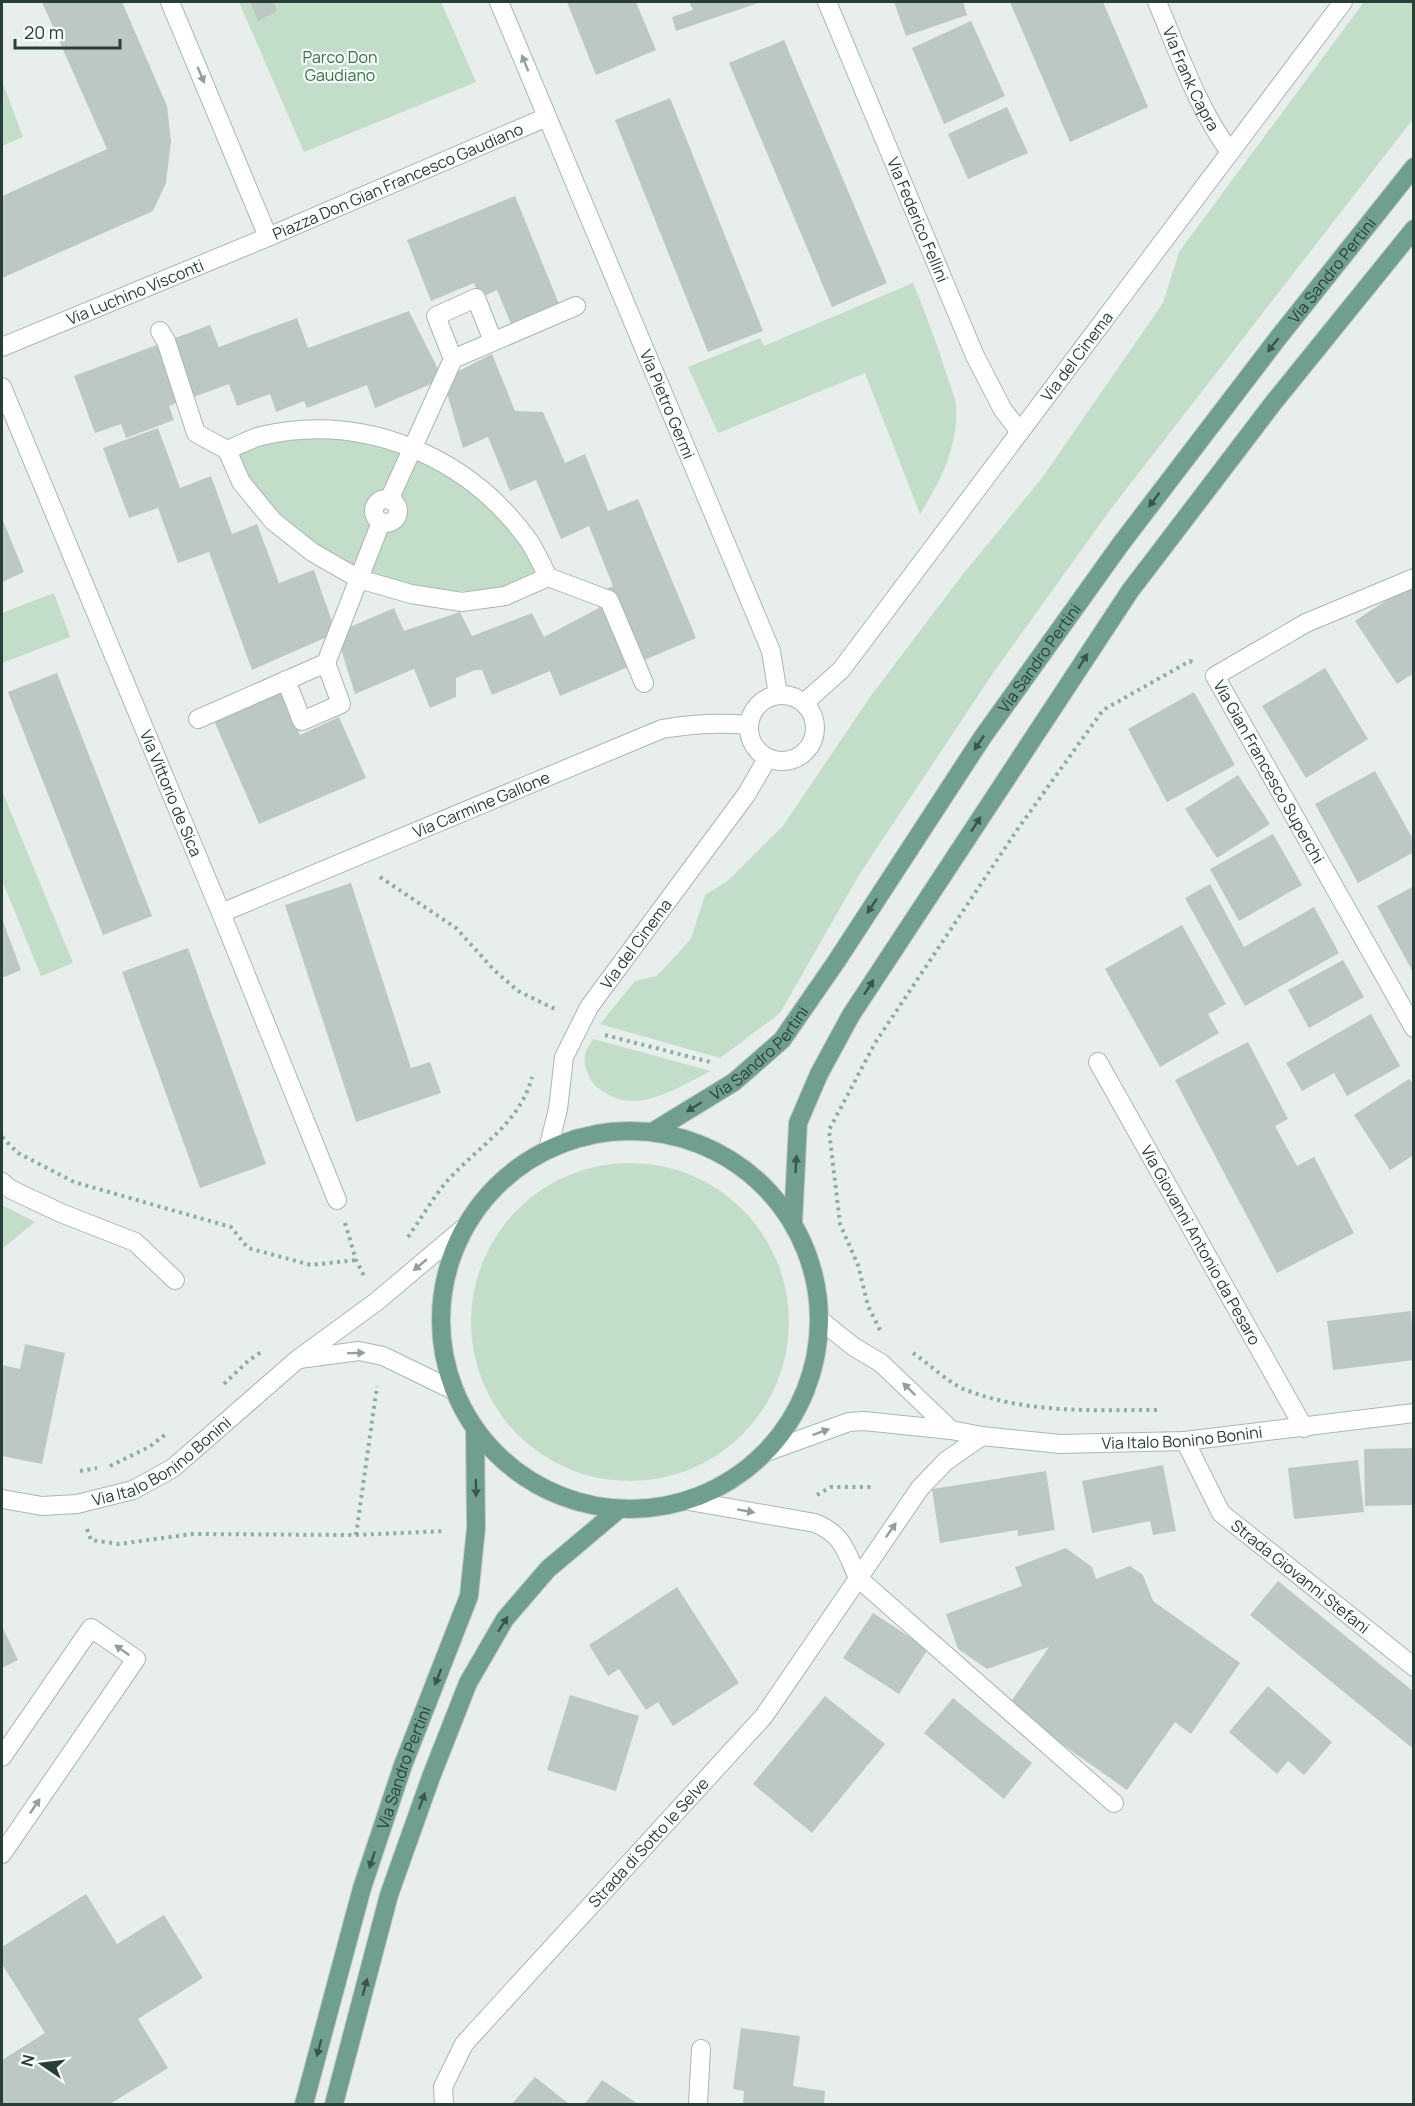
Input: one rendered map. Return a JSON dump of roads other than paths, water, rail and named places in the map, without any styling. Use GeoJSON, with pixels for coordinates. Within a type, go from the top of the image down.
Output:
{"type":"FeatureCollection","features":[{"type":"Feature","properties":{"kind":"main road","name":"Via Sandro Pertini"},"geometry":{"type":"LineString","coordinates":[[654,1131],[734,1082],[782,1040],[836,963],[982,738],[1120,545],[1278,338],[1413,167]]}},
{"type":"Feature","properties":{"kind":"main road"},"geometry":{"type":"LineString","coordinates":[[794,1223],[798,1123],[819,1074],[851,1015],[1130,591],[1274,402],[1413,229]]}},
{"type":"Feature","properties":{"kind":"main road"},"geometry":{"type":"LineString","coordinates":[[654,1131],[709,1147],[757,1179],[794,1223],[813,1270],[820,1320],[814,1368],[795,1413],[766,1452],[730,1481],[689,1501],[654,1509],[618,1510],[563,1498],[514,1470],[475,1429],[454,1391],[441,1336],[445,1280],[465,1227],[501,1182],[548,1149],[600,1132],[654,1131]]}},
{"type":"Feature","properties":{"kind":"main road","name":"Via Sandro Pertini"},"geometry":{"type":"LineString","coordinates":[[304,2104],[366,1876],[403,1765],[469,1596],[476,1528],[475,1429]]}},
{"type":"Feature","properties":{"kind":"main road","name":"Via Sandro Pertini"},"geometry":{"type":"LineString","coordinates":[[334,2104],[389,1895],[468,1683],[505,1619],[548,1569],[618,1510]]}},
{"type":"Feature","properties":{"kind":"street","name":"Piazza Don Gian Francesco Gaudiano"},"geometry":{"type":"LineString","coordinates":[[170,2],[268,237],[547,117]]}},
{"type":"Feature","properties":{"kind":"street"},"geometry":{"type":"LineString","coordinates":[[499,2],[547,117]]}},
{"type":"Feature","properties":{"kind":"street","name":"Via Federico Fellini"},"geometry":{"type":"LineString","coordinates":[[827,2],[975,356],[1003,410],[1020,432]]}},
{"type":"Feature","properties":{"kind":"street","name":"Via Frank Capra"},"geometry":{"type":"LineString","coordinates":[[1157,2],[1197,96],[1213,128],[1230,152]]}},
{"type":"Feature","properties":{"kind":"street","name":"Via del Cinema"},"geometry":{"type":"LineString","coordinates":[[804,703],[841,670],[1343,2]]}},
{"type":"Feature","properties":{"kind":"street","name":"Via Pietro Germi"},"geometry":{"type":"LineString","coordinates":[[547,117],[771,651],[778,695]]}},
{"type":"Feature","properties":{"kind":"street","name":"Via Luchino Visconti"},"geometry":{"type":"LineString","coordinates":[[2,347],[268,237]]}},
{"type":"Feature","properties":{"kind":"street"},"geometry":{"type":"LineString","coordinates":[[453,359],[436,316],[476,298],[493,341]]}},
{"type":"Feature","properties":{"kind":"street"},"geometry":{"type":"LineString","coordinates":[[285,680],[302,722],[341,704],[326,663],[381,522],[392,522],[397,515],[396,504],[389,500],[453,359],[576,306]]}},
{"type":"Feature","properties":{"kind":"street"},"geometry":{"type":"LineString","coordinates":[[160,331],[170,351],[196,433],[227,450],[242,482],[273,521],[312,552],[359,579],[411,594],[462,602],[505,596],[548,577]]}},
{"type":"Feature","properties":{"kind":"street","name":"Via Vittorio de Sica"},"geometry":{"type":"LineString","coordinates":[[2,387],[221,913],[337,1200]]}},
{"type":"Feature","properties":{"kind":"street"},"geometry":{"type":"LineString","coordinates":[[227,450],[259,436],[327,430],[362,433],[392,440],[428,454],[469,479],[499,506],[529,542],[548,577],[609,600],[644,682]]}},
{"type":"Feature","properties":{"kind":"street","name":"Via Gian Francesco Superchi"},"geometry":{"type":"LineString","coordinates":[[1413,578],[1306,623],[1215,676],[1413,1028]]}},
{"type":"Feature","properties":{"kind":"street"},"geometry":{"type":"LineString","coordinates":[[198,719],[326,663]]}},
{"type":"Feature","properties":{"kind":"street"},"geometry":{"type":"LineString","coordinates":[[778,695],[788,695],[804,703],[811,711],[816,732],[807,751],[788,762],[768,759],[759,753],[752,745],[748,725],[758,705],[767,698],[778,695]]}},
{"type":"Feature","properties":{"kind":"street","name":"Via Carmine Gallone"},"geometry":{"type":"LineString","coordinates":[[221,913],[662,729],[697,723],[724,722],[748,725]]}},
{"type":"Feature","properties":{"kind":"street","name":"Via del Cinema"},"geometry":{"type":"LineString","coordinates":[[548,1149],[558,1109],[564,1057],[589,1007],[746,795],[768,759]]}},
{"type":"Feature","properties":{"kind":"street","name":"Via Giovanni Antonio da Pesaro"},"geometry":{"type":"LineString","coordinates":[[1098,1062],[1304,1428]]}},
{"type":"Feature","properties":{"kind":"street"},"geometry":{"type":"LineString","coordinates":[[2,1182],[10,1189],[62,1213],[135,1242],[175,1280]]}},
{"type":"Feature","properties":{"kind":"street","name":"Via Italo Bonino Bonini"},"geometry":{"type":"LineString","coordinates":[[2,1499],[42,1506],[77,1503],[133,1490],[173,1468],[297,1359],[376,1302],[465,1227]]}},
{"type":"Feature","properties":{"kind":"street"},"geometry":{"type":"LineString","coordinates":[[820,1320],[854,1347],[881,1363],[951,1430]]}},
{"type":"Feature","properties":{"kind":"street"},"geometry":{"type":"LineString","coordinates":[[297,1359],[359,1351],[383,1356],[454,1391]]}},
{"type":"Feature","properties":{"kind":"street","name":"Via Italo Bonino Bonini"},"geometry":{"type":"LineString","coordinates":[[766,1452],[849,1422],[864,1421],[1060,1444],[1185,1441],[1413,1413]]}},
{"type":"Feature","properties":{"kind":"street","name":"Strada di Sotto le Selve"},"geometry":{"type":"LineString","coordinates":[[444,2104],[443,2087],[464,2044],[764,1716],[920,1488],[946,1461],[982,1436]]}},
{"type":"Feature","properties":{"kind":"street","name":"Strada Giovanni Stefani"},"geometry":{"type":"LineString","coordinates":[[1185,1441],[1221,1513],[1413,1667]]}},
{"type":"Feature","properties":{"kind":"street"},"geometry":{"type":"LineString","coordinates":[[689,1501],[815,1523],[831,1529],[843,1544],[858,1578],[1114,1803]]}},
{"type":"Feature","properties":{"kind":"street"},"geometry":{"type":"LineString","coordinates":[[2,1757],[91,1628],[136,1659],[2,1854]]}},
{"type":"Feature","properties":{"kind":"street"},"geometry":{"type":"LineString","coordinates":[[698,2104],[701,2049]]}},
{"type":"Feature","properties":{"kind":"park label","name":"Parco Don Gaudiano"},"geometry":{"type":"Point","coordinates":[340,66]}}]}
